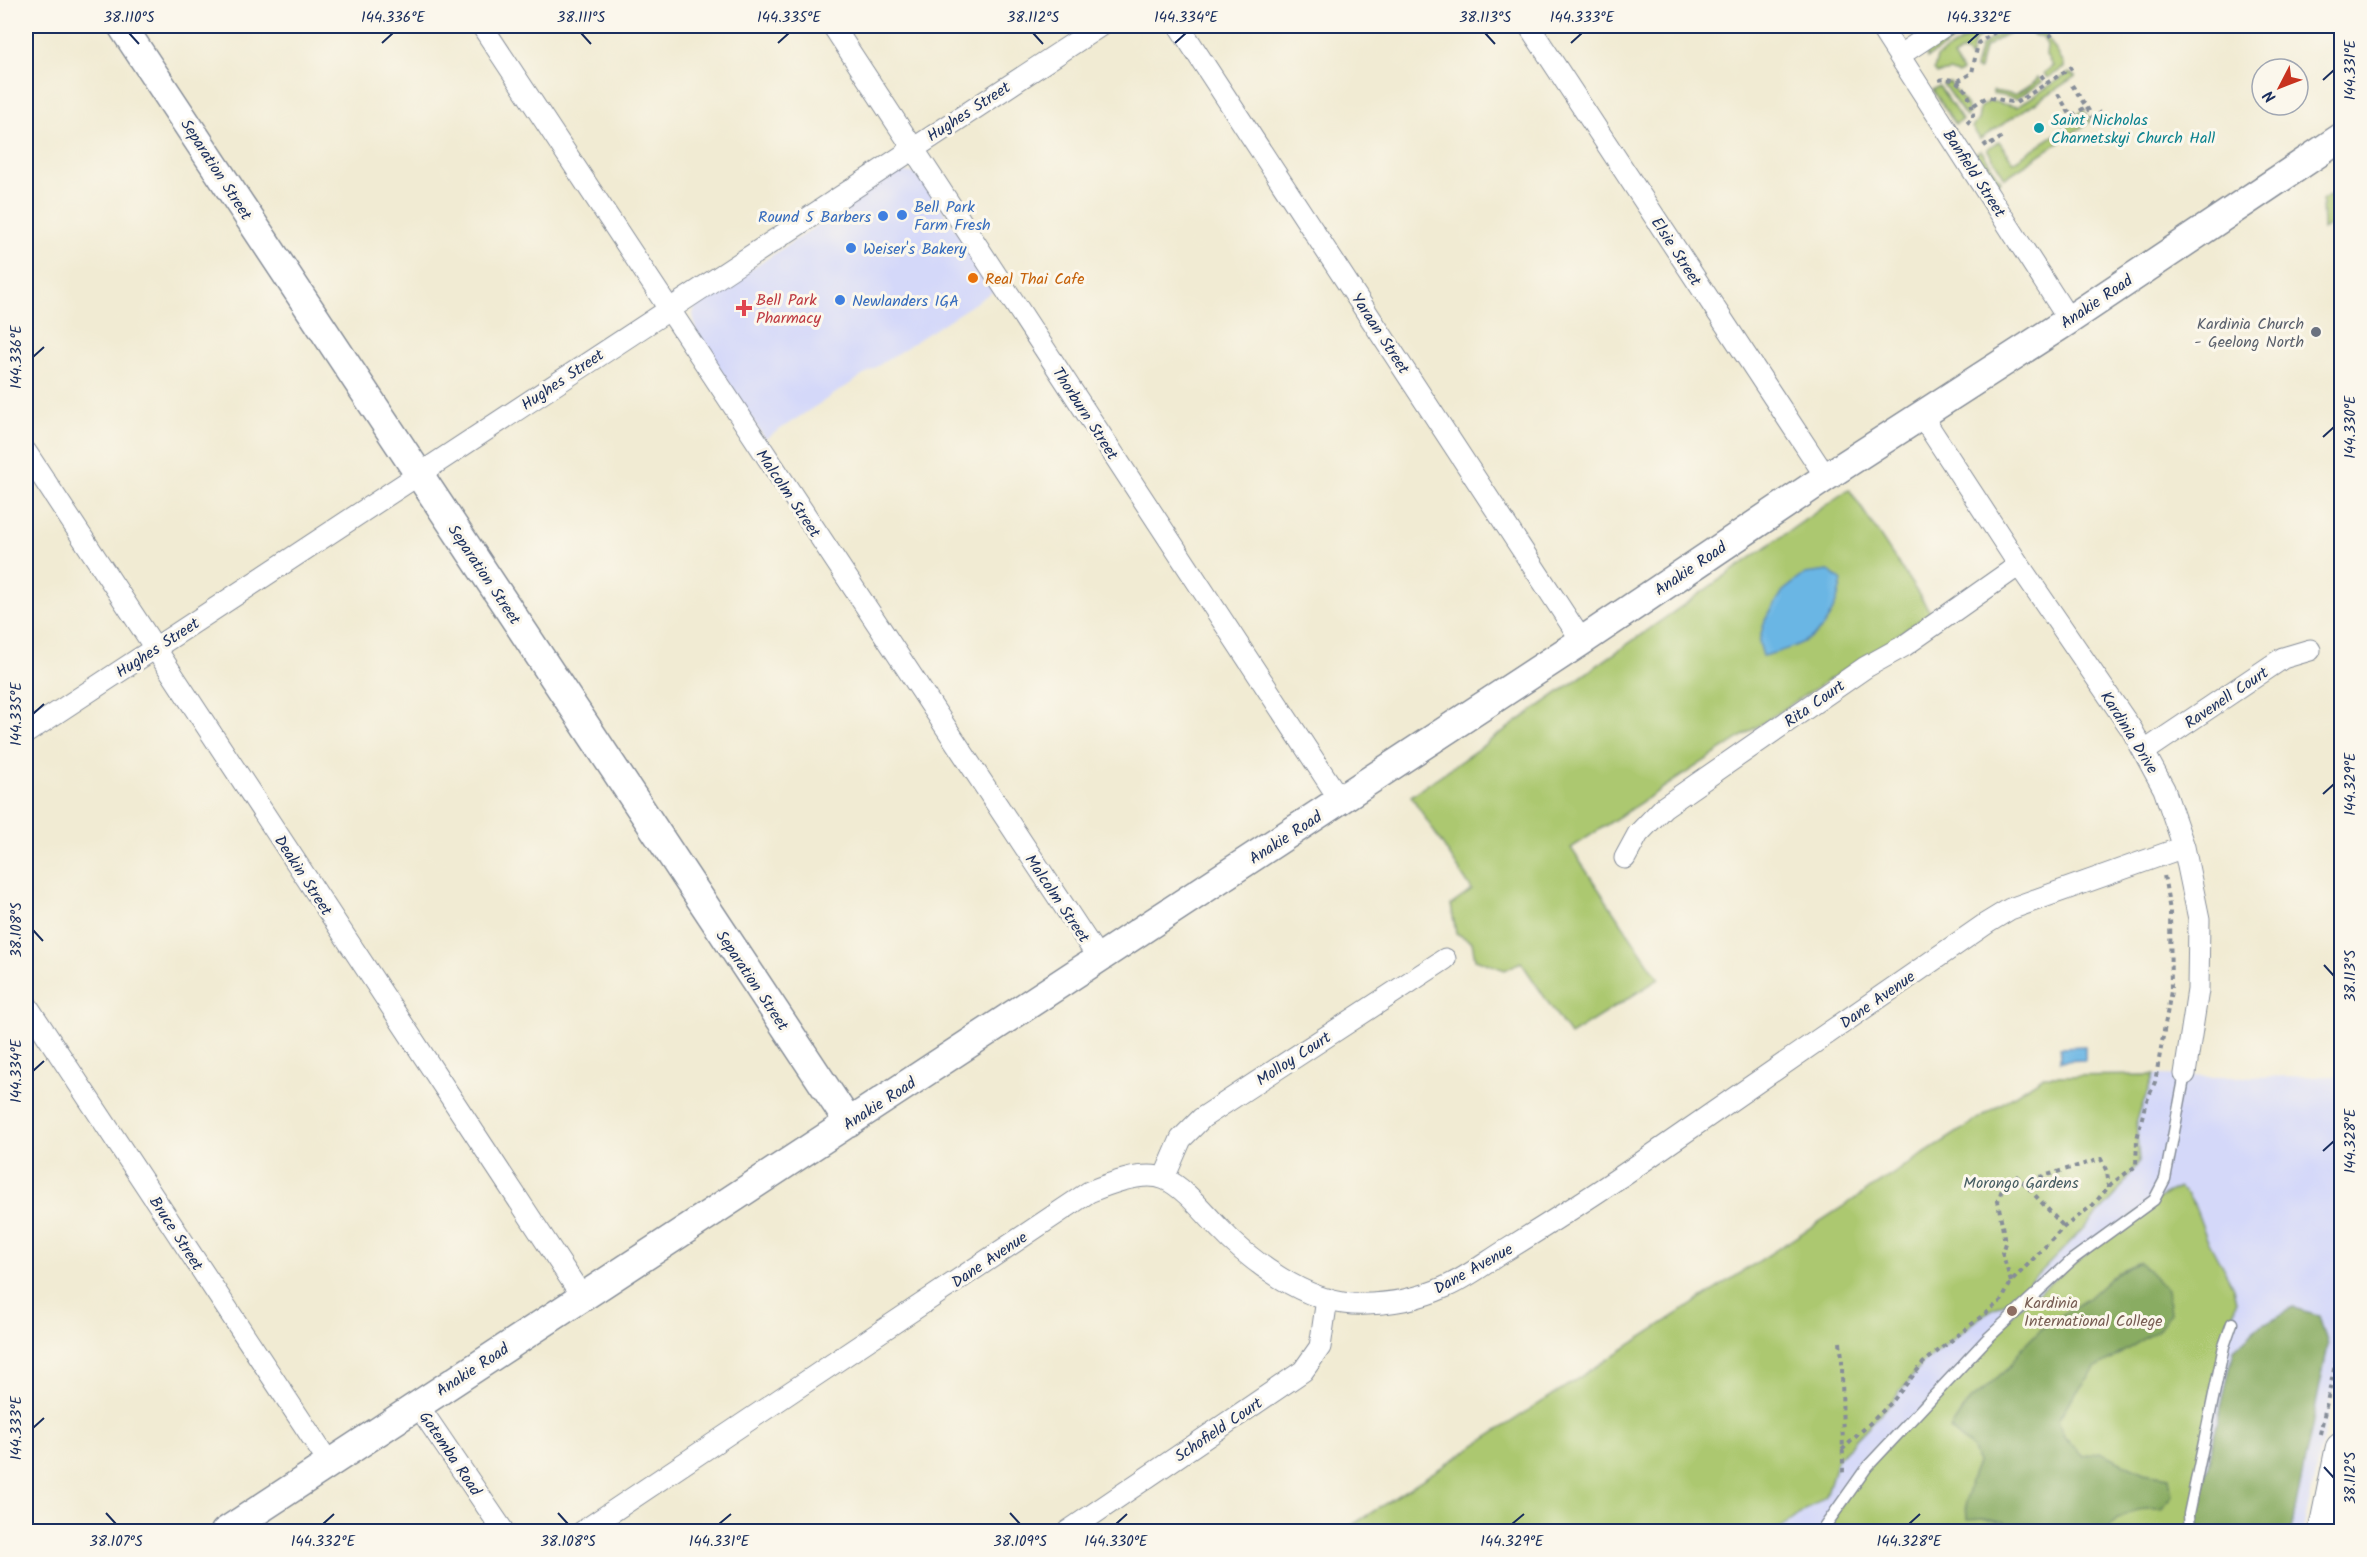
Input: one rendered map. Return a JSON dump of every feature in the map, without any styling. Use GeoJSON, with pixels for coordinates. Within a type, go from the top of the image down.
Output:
{"type":"FeatureCollection","features":[{"type":"Feature","properties":{"kind":"highway"},"geometry":{"type":"LineString","coordinates":[[2325,1532],[2342,1449]]}},
{"type":"Feature","properties":{"kind":"main road","name":"Separation Street"},"geometry":{"type":"LineString","coordinates":[[122,26],[849,1123]]}},
{"type":"Feature","properties":{"kind":"main road","name":"Anakie Road"},"geometry":{"type":"LineString","coordinates":[[225,1532],[1582,641],[1921,414],[2069,320],[2342,137]]}},
{"type":"Feature","properties":{"kind":"street","name":"Malcolm Street"},"geometry":{"type":"LineString","coordinates":[[482,26],[1099,959]]}},
{"type":"Feature","properties":{"kind":"street","name":"Thorburn Street"},"geometry":{"type":"LineString","coordinates":[[832,26],[1340,800]]}},
{"type":"Feature","properties":{"kind":"street","name":"Hughes Street"},"geometry":{"type":"LineString","coordinates":[[26,733],[1100,26]]}},
{"type":"Feature","properties":{"kind":"street","name":"Yaraan Street"},"geometry":{"type":"LineString","coordinates":[[1179,26],[1582,641]]}},
{"type":"Feature","properties":{"kind":"street","name":"Elsie Street"},"geometry":{"type":"LineString","coordinates":[[1529,26],[1826,477]]}},
{"type":"Feature","properties":{"kind":"street","name":"Banfield Street"},"geometry":{"type":"LineString","coordinates":[[1880,26],[2069,320]]}},
{"type":"Feature","properties":{"kind":"street"},"geometry":{"type":"LineString","coordinates":[[1899,55],[1944,26]]}},
{"type":"Feature","properties":{"kind":"street","name":"Kardinia Drive"},"geometry":{"type":"LineString","coordinates":[[1921,414],[2019,565],[2145,751],[2164,789],[2184,847],[2199,919],[2200,964],[2197,1005],[2185,1074]]}},
{"type":"Feature","properties":{"kind":"street","name":"Deakin Street"},"geometry":{"type":"LineString","coordinates":[[26,452],[583,1298]]}},
{"type":"Feature","properties":{"kind":"street","name":"Rita Court"},"geometry":{"type":"LineString","coordinates":[[1625,858],[1638,834],[1664,807],[1866,667],[1904,645],[2019,565]]}},
{"type":"Feature","properties":{"kind":"street","name":"Ravenell Court"},"geometry":{"type":"LineString","coordinates":[[2145,751],[2283,658],[2310,650]]}},
{"type":"Feature","properties":{"kind":"street","name":"Dane Avenue"},"geometry":{"type":"LineString","coordinates":[[582,1532],[1089,1192],[1113,1183],[1140,1177],[1164,1178],[1190,1197],[1223,1233],[1264,1267],[1295,1286],[1327,1299],[1348,1304],[1373,1304],[1415,1298],[1446,1287],[1614,1182],[2010,909],[2184,847]]}},
{"type":"Feature","properties":{"kind":"street","name":"Molloy Court"},"geometry":{"type":"LineString","coordinates":[[1164,1178],[1181,1139],[1202,1118],[1445,959]]}},
{"type":"Feature","properties":{"kind":"street","name":"Bruce Street"},"geometry":{"type":"LineString","coordinates":[[26,1004],[328,1463]]}},
{"type":"Feature","properties":{"kind":"street","name":"Schofield Court"},"geometry":{"type":"LineString","coordinates":[[1067,1532],[1303,1371],[1320,1347],[1327,1299]]}},
{"type":"Feature","properties":{"kind":"street","name":"Gotemba Road"},"geometry":{"type":"LineString","coordinates":[[417,1404],[504,1532]]}},
{"type":"Feature","properties":{"kind":"lane","name":"Kardinia Drive"},"geometry":{"type":"LineString","coordinates":[[1821,1532],[1867,1467],[1987,1339],[2073,1259],[2154,1200],[2165,1179],[2185,1074]]}},
{"type":"Feature","properties":{"kind":"lane"},"geometry":{"type":"LineString","coordinates":[[2190,1532],[2192,1503],[2224,1346],[2232,1323]]}},
{"type":"Feature","properties":{"kind":"path"},"geometry":{"type":"LineString","coordinates":[[1958,81],[1972,73],[1978,43],[2007,26],[2013,32]]}},
{"type":"Feature","properties":{"kind":"path"},"geometry":{"type":"LineString","coordinates":[[2045,26],[2052,37]]}},
{"type":"Feature","properties":{"kind":"path"},"geometry":{"type":"LineString","coordinates":[[1974,105],[1987,96],[2016,103],[2072,67]]}},
{"type":"Feature","properties":{"kind":"path"},"geometry":{"type":"LineString","coordinates":[[2041,75],[2047,83]]}},
{"type":"Feature","properties":{"kind":"path"},"geometry":{"type":"LineString","coordinates":[[1922,91],[1938,80],[1947,78],[1958,81],[1974,105],[1973,118],[1951,134]]}},
{"type":"Feature","properties":{"kind":"path"},"geometry":{"type":"LineString","coordinates":[[2072,85],[2092,117],[2101,112]]}},
{"type":"Feature","properties":{"kind":"path"},"geometry":{"type":"LineString","coordinates":[[2058,94],[2072,116],[2086,107]]}},
{"type":"Feature","properties":{"kind":"path"},"geometry":{"type":"LineString","coordinates":[[1984,143],[1987,147],[2005,135]]}},
{"type":"Feature","properties":{"kind":"path"},"geometry":{"type":"LineString","coordinates":[[1842,1450],[1892,1402],[1923,1363],[2002,1300],[2011,1282],[2064,1227],[2093,1205],[2109,1187],[2136,1166],[2137,1139],[2142,1113],[2156,1082],[2172,973],[2170,911],[2164,874]]}},
{"type":"Feature","properties":{"kind":"path"},"geometry":{"type":"LineString","coordinates":[[2024,1182],[2101,1160],[2107,1172],[2109,1187]]}},
{"type":"Feature","properties":{"kind":"path"},"geometry":{"type":"LineString","coordinates":[[2011,1282],[2002,1252],[2005,1243],[1998,1201],[2005,1181],[2015,1175],[2024,1182],[2064,1227]]}},
{"type":"Feature","properties":{"kind":"path"},"geometry":{"type":"LineString","coordinates":[[1838,1485],[1843,1476],[1840,1342]]}},
{"type":"Feature","properties":{"kind":"shaded area"},"geometry":{"type":"Polygon","coordinates":[[[899,171],[913,173],[927,186],[995,290],[765,439],[696,333],[693,314],[695,307],[714,288],[723,288],[899,171]]]}},
{"type":"Feature","properties":{"kind":"shaded area","name":"Kardinia International College"},"geometry":{"type":"Polygon","coordinates":[[[2044,1076],[2341,1076],[2341,1355],[2303,1531],[1343,1532],[2044,1076]]]}},
{"type":"Feature","properties":{"kind":"green space"},"geometry":{"type":"Polygon","coordinates":[[[1964,26],[1976,26],[1927,58],[1926,52],[1930,48],[1964,26]]]}},
{"type":"Feature","properties":{"kind":"green space"},"geometry":{"type":"Polygon","coordinates":[[[1985,26],[1997,26],[1974,41],[1970,59],[1964,50],[1953,57],[1962,71],[1958,74],[1949,71],[1937,74],[1934,70],[1937,57],[1985,26]]]}},
{"type":"Feature","properties":{"kind":"green space"},"geometry":{"type":"Polygon","coordinates":[[[2026,26],[2040,26],[2064,63],[2064,68],[2047,78],[2044,73],[2053,66],[2046,56],[2047,45],[2042,37],[2033,35],[2026,26]]]}},
{"type":"Feature","properties":{"kind":"green space"},"geometry":{"type":"Polygon","coordinates":[[[2008,28],[2011,33],[1984,48],[1979,70],[1975,68],[1981,46],[2008,28]]]}},
{"type":"Feature","properties":{"kind":"green space"},"geometry":{"type":"Polygon","coordinates":[[[2069,73],[2076,76],[1980,139],[1972,127],[1978,120],[1980,108],[1990,101],[2017,107],[2069,73]]]}},
{"type":"Feature","properties":{"kind":"green space"},"geometry":{"type":"Polygon","coordinates":[[[2038,77],[2042,82],[2016,99],[1993,94],[1993,91],[2015,95],[2035,82],[2038,77]]]}},
{"type":"Feature","properties":{"kind":"green space"},"geometry":{"type":"Polygon","coordinates":[[[1950,83],[1968,107],[1969,112],[1966,117],[1943,84],[1950,83]]]}},
{"type":"Feature","properties":{"kind":"green space"},"geometry":{"type":"Polygon","coordinates":[[[1939,86],[1962,120],[1955,124],[1933,90],[1939,86]]]}},
{"type":"Feature","properties":{"kind":"green space"},"geometry":{"type":"Polygon","coordinates":[[[2084,110],[2091,121],[2005,178],[1987,149],[1999,141],[2013,162],[2073,123],[2071,119],[2084,110]]]}},
{"type":"Feature","properties":{"kind":"green space"},"geometry":{"type":"Polygon","coordinates":[[[1981,150],[2001,181],[1996,185],[1975,154],[1981,150]]]}},
{"type":"Feature","properties":{"kind":"green space"},"geometry":{"type":"Polygon","coordinates":[[[2341,188],[2341,218],[2323,230],[2322,201],[2341,188]]]}},
{"type":"Feature","properties":{"kind":"green space"},"geometry":{"type":"Polygon","coordinates":[[[1849,489],[1931,613],[1571,848],[1659,979],[1570,1035],[1521,962],[1505,970],[1475,959],[1472,942],[1456,933],[1451,905],[1472,890],[1411,796],[1849,489]]]}},
{"type":"Feature","properties":{"kind":"green space","name":"Morongo Gardens"},"geometry":{"type":"Polygon","coordinates":[[[2154,1075],[2136,1122],[2139,1162],[2113,1198],[2038,1275],[2009,1300],[1986,1313],[1923,1363],[1892,1402],[1838,1458],[1826,1496],[1775,1531],[1343,1531],[2044,1076],[2154,1075]]]}},
{"type":"Feature","properties":{"kind":"green space"},"geometry":{"type":"Polygon","coordinates":[[[2179,1188],[2188,1195],[2195,1207],[2206,1236],[2233,1287],[2236,1301],[2190,1531],[1821,1532],[1867,1467],[2017,1309],[2154,1200],[2179,1188]]]}},
{"type":"Feature","properties":{"kind":"green space"},"geometry":{"type":"Polygon","coordinates":[[[2140,1262],[2167,1290],[2170,1314],[2157,1331],[2095,1369],[2058,1420],[2064,1436],[2083,1456],[2100,1452],[2144,1473],[2169,1477],[2172,1495],[2163,1509],[2131,1512],[2119,1519],[2107,1531],[2003,1531],[2005,1522],[1984,1518],[1967,1519],[1966,1502],[1970,1481],[1977,1463],[1973,1449],[1950,1429],[1966,1405],[2008,1368],[2022,1348],[2042,1328],[2087,1299],[2117,1272],[2140,1262]]]}},
{"type":"Feature","properties":{"kind":"green space"},"geometry":{"type":"Polygon","coordinates":[[[2293,1308],[2319,1315],[2328,1345],[2291,1531],[2197,1531],[2197,1514],[2234,1350],[2258,1327],[2293,1308]]]}},
{"type":"Feature","properties":{"kind":"water"},"geometry":{"type":"Polygon","coordinates":[[[1829,571],[1842,581],[1832,613],[1825,624],[1807,640],[1763,656],[1759,642],[1765,620],[1783,591],[1805,574],[1829,571]]]}},
{"type":"Feature","properties":{"kind":"water"},"geometry":{"type":"Polygon","coordinates":[[[2085,1046],[2085,1060],[2060,1061],[2060,1047],[2085,1046]]]}},
{"type":"Feature","properties":{"kind":"place","name":"Saint Nicholas Charnetskyi Church Hall"},"geometry":{"type":"Point","coordinates":[2039,128]}},
{"type":"Feature","properties":{"kind":"place","name":"Bell Park Farm Fresh"},"geometry":{"type":"Point","coordinates":[902,215]}},
{"type":"Feature","properties":{"kind":"place","name":"Round 5 Barbers"},"geometry":{"type":"Point","coordinates":[883,216]}},
{"type":"Feature","properties":{"kind":"place","name":"Weiser's Bakery"},"geometry":{"type":"Point","coordinates":[851,248]}},
{"type":"Feature","properties":{"kind":"place","name":"Real Thai Cafe"},"geometry":{"type":"Point","coordinates":[973,278]}},
{"type":"Feature","properties":{"kind":"place","name":"Newlanders IGA"},"geometry":{"type":"Point","coordinates":[840,300]}},
{"type":"Feature","properties":{"kind":"place","name":"Bell Park Pharmacy"},"geometry":{"type":"Point","coordinates":[744,308]}},
{"type":"Feature","properties":{"kind":"place","name":"Kardinia Church - Geelong North"},"geometry":{"type":"Point","coordinates":[2316,332]}},
{"type":"Feature","properties":{"kind":"place","name":"Kardinia International College"},"geometry":{"type":"Point","coordinates":[2012,1311]}}]}
